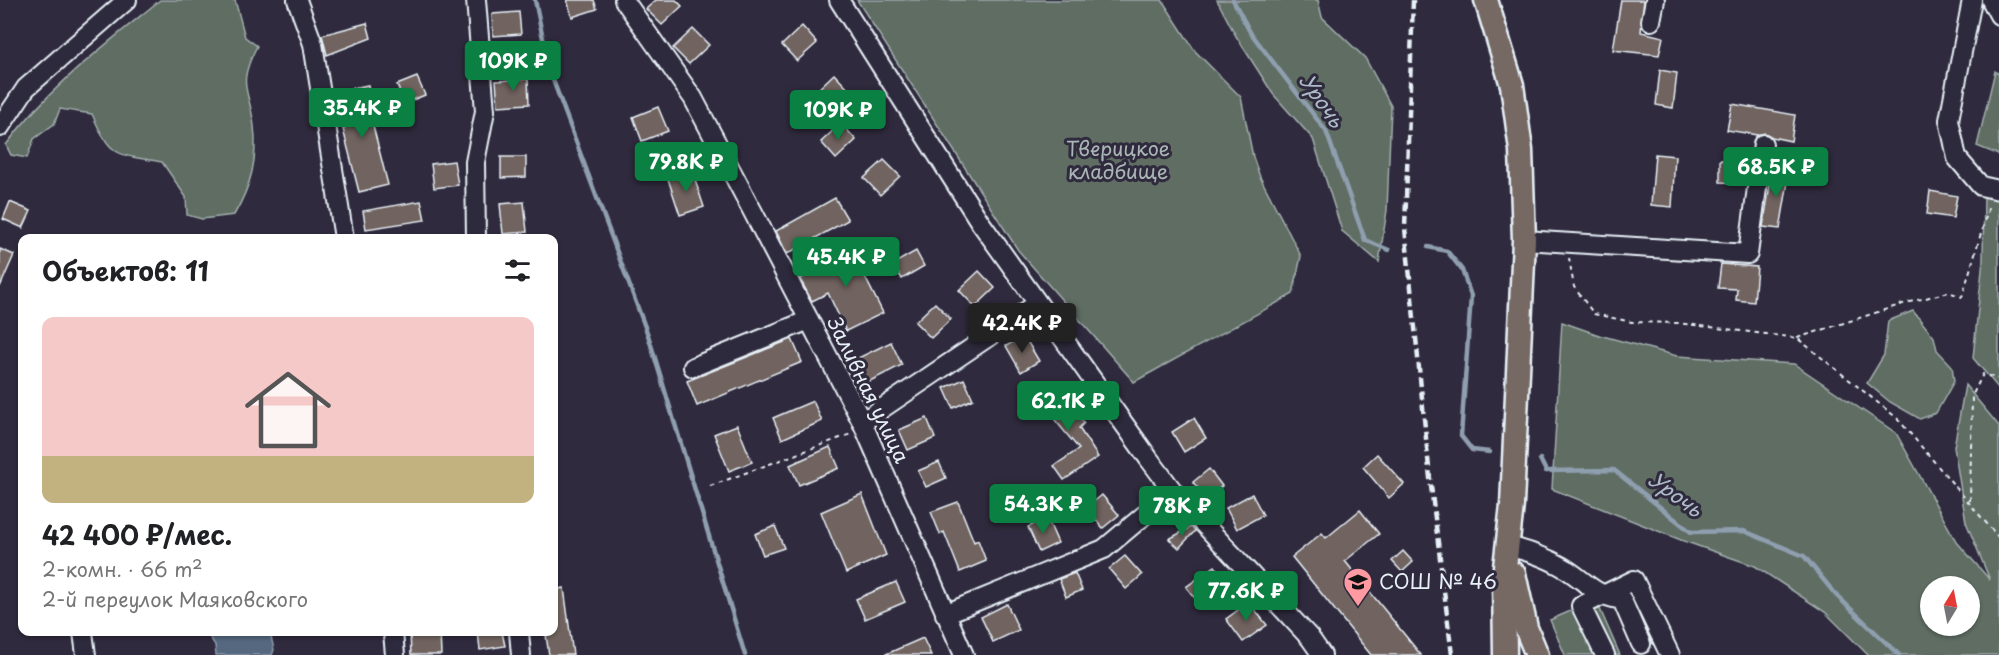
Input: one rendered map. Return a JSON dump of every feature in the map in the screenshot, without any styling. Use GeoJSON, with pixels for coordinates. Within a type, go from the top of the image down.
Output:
{"type":"FeatureCollection","features":[{"type":"Feature","properties":{"kind":"main road"},"geometry":{"type":"LineString","coordinates":[[1486,0],[1512,85],[1521,150],[1524,240],[1508,546],[1504,576],[1505,655]]}},
{"type":"Feature","properties":{"kind":"main road"},"geometry":{"type":"LineString","coordinates":[[1508,546],[1519,603],[1537,655]]}},
{"type":"Feature","properties":{"kind":"street"},"geometry":{"type":"LineString","coordinates":[[0,128],[26,88],[127,0]]}},
{"type":"Feature","properties":{"kind":"street"},"geometry":{"type":"LineString","coordinates":[[297,0],[313,44],[343,234]]}},
{"type":"Feature","properties":{"kind":"street"},"geometry":{"type":"LineString","coordinates":[[476,0],[484,111],[476,162],[476,234]]}},
{"type":"Feature","properties":{"kind":"street","name":"Заливная улица"},"geometry":{"type":"LineString","coordinates":[[624,0],[693,98],[809,320],[863,425],[964,655]]}},
{"type":"Feature","properties":{"kind":"street"},"geometry":{"type":"LineString","coordinates":[[838,0],[980,222],[1173,491],[1310,638],[1322,655]]}},
{"type":"Feature","properties":{"kind":"street"},"geometry":{"type":"LineString","coordinates":[[1651,21],[1655,0]]}},
{"type":"Feature","properties":{"kind":"street"},"geometry":{"type":"LineString","coordinates":[[1972,0],[1949,120],[1957,159],[1990,188]]}},
{"type":"Feature","properties":{"kind":"street"},"geometry":{"type":"LineString","coordinates":[[1991,0],[1999,15]]}},
{"type":"Feature","properties":{"kind":"street"},"geometry":{"type":"LineString","coordinates":[[1524,240],[1748,254],[1763,144]]}},
{"type":"Feature","properties":{"kind":"street"},"geometry":{"type":"LineString","coordinates":[[863,425],[1037,304]]}},
{"type":"Feature","properties":{"kind":"street"},"geometry":{"type":"LineString","coordinates":[[693,367],[809,320]]}},
{"type":"Feature","properties":{"kind":"street"},"geometry":{"type":"LineString","coordinates":[[945,614],[1104,549],[1173,491]]}},
{"type":"Feature","properties":{"kind":"street"},"geometry":{"type":"LineString","coordinates":[[1508,546],[1537,554],[1563,567],[1602,596],[1622,600],[1641,644]]}},
{"type":"Feature","properties":{"kind":"street"},"geometry":{"type":"LineString","coordinates":[[1605,655],[1581,606],[1634,580],[1670,655]]}},
{"type":"Feature","properties":{"kind":"street"},"geometry":{"type":"LineString","coordinates":[[84,636],[86,655]]}},
{"type":"Feature","properties":{"kind":"street"},"geometry":{"type":"LineString","coordinates":[[393,636],[395,655]]}},
{"type":"Feature","properties":{"kind":"street"},"geometry":{"type":"LineString","coordinates":[[520,636],[522,655]]}},
{"type":"Feature","properties":{"kind":"path"},"geometry":{"type":"LineString","coordinates":[[1566,244],[1574,287],[1594,314],[1632,322],[1678,323],[1797,338],[1906,303],[1949,292],[1962,297],[1988,210],[1990,188]]}},
{"type":"Feature","properties":{"kind":"path"},"geometry":{"type":"LineString","coordinates":[[1797,338],[1897,418],[1999,538]]}},
{"type":"Feature","properties":{"kind":"path"},"geometry":{"type":"LineString","coordinates":[[1970,503],[1972,396],[1983,374],[1999,379]]}},
{"type":"Feature","properties":{"kind":"path"},"geometry":{"type":"LineString","coordinates":[[710,486],[863,425]]}},
{"type":"Feature","properties":{"kind":"green space"},"geometry":{"type":"Polygon","coordinates":[[[160,0],[235,0],[245,37],[257,46],[247,70],[246,79],[254,126],[254,161],[245,194],[234,215],[202,219],[187,215],[186,197],[162,162],[117,152],[105,139],[92,114],[60,109],[54,124],[34,139],[27,158],[11,155],[6,145],[22,124],[59,86],[160,0]]]}},
{"type":"Feature","properties":{"kind":"green space","name":"Тверицкое кладбище"},"geometry":{"type":"Polygon","coordinates":[[[857,0],[1162,0],[1195,51],[1241,97],[1253,157],[1260,177],[1301,256],[1293,294],[1134,382],[1018,250],[857,0]]]}},
{"type":"Feature","properties":{"kind":"green space"},"geometry":{"type":"Polygon","coordinates":[[[1217,0],[1318,0],[1322,17],[1365,58],[1391,106],[1387,210],[1379,262],[1342,231],[1313,139],[1273,94],[1236,36],[1217,0]]]}},
{"type":"Feature","properties":{"kind":"green space"},"geometry":{"type":"Polygon","coordinates":[[[1995,71],[1999,74],[1999,155],[1977,146],[1995,71]]]}},
{"type":"Feature","properties":{"kind":"green space"},"geometry":{"type":"Polygon","coordinates":[[[1984,192],[1999,197],[1999,389],[1973,358],[1983,260],[1984,192]]]}},
{"type":"Feature","properties":{"kind":"green space"},"geometry":{"type":"Polygon","coordinates":[[[1913,311],[1934,337],[1937,350],[1952,366],[1954,381],[1936,413],[1920,419],[1890,402],[1867,383],[1884,355],[1888,321],[1913,311]]]}},
{"type":"Feature","properties":{"kind":"green space"},"geometry":{"type":"Polygon","coordinates":[[[1562,322],[1599,335],[1677,356],[1794,364],[1896,433],[1956,541],[1990,580],[1966,522],[1954,447],[1965,385],[1999,426],[1999,655],[1868,655],[1825,612],[1755,566],[1681,540],[1552,489],[1562,322]]]}},
{"type":"Feature","properties":{"kind":"green space"},"geometry":{"type":"Polygon","coordinates":[[[1596,600],[1620,655],[1565,655],[1550,620],[1596,600]]]}},
{"type":"Feature","properties":{"kind":"water"},"geometry":{"type":"Polygon","coordinates":[[[209,636],[271,636],[274,650],[272,655],[216,655],[215,645],[209,636]]]}},
{"type":"Feature","properties":{"kind":"building"},"geometry":{"type":"Polygon","coordinates":[[[567,0],[594,0],[597,9],[572,17],[567,0]]]}},
{"type":"Feature","properties":{"kind":"building"},"geometry":{"type":"Polygon","coordinates":[[[656,0],[676,0],[682,6],[662,25],[646,9],[656,0]]]}},
{"type":"Feature","properties":{"kind":"building"},"geometry":{"type":"Polygon","coordinates":[[[1621,0],[1644,0],[1641,32],[1663,37],[1659,55],[1613,50],[1621,0]]]}},
{"type":"Feature","properties":{"kind":"building"},"geometry":{"type":"Polygon","coordinates":[[[519,12],[521,34],[493,36],[492,14],[519,12]]]}},
{"type":"Feature","properties":{"kind":"building"},"geometry":{"type":"Polygon","coordinates":[[[367,23],[371,38],[327,55],[322,35],[367,23]]]}},
{"type":"Feature","properties":{"kind":"building"},"geometry":{"type":"Polygon","coordinates":[[[802,26],[817,43],[797,61],[782,45],[802,26]]]}},
{"type":"Feature","properties":{"kind":"building"},"geometry":{"type":"Polygon","coordinates":[[[693,29],[709,45],[689,64],[673,48],[693,29]]]}},
{"type":"Feature","properties":{"kind":"building"},"geometry":{"type":"Polygon","coordinates":[[[1660,70],[1677,73],[1673,108],[1656,105],[1660,70]]]}},
{"type":"Feature","properties":{"kind":"building"},"geometry":{"type":"Polygon","coordinates":[[[834,74],[850,91],[830,109],[814,93],[834,74]]]}},
{"type":"Feature","properties":{"kind":"building"},"geometry":{"type":"Polygon","coordinates":[[[417,77],[425,95],[405,103],[397,85],[417,77]]]}},
{"type":"Feature","properties":{"kind":"building"},"geometry":{"type":"Polygon","coordinates":[[[528,79],[529,104],[498,106],[496,81],[528,79]]]}},
{"type":"Feature","properties":{"kind":"building"},"geometry":{"type":"Polygon","coordinates":[[[368,85],[372,105],[368,106],[388,185],[359,192],[343,129],[345,128],[338,91],[368,85]]]}},
{"type":"Feature","properties":{"kind":"building"},"geometry":{"type":"Polygon","coordinates":[[[1732,104],[1795,115],[1791,141],[1765,133],[1757,135],[1727,130],[1732,104]]]}},
{"type":"Feature","properties":{"kind":"building"},"geometry":{"type":"Polygon","coordinates":[[[658,107],[668,131],[642,141],[633,117],[658,107]]]}},
{"type":"Feature","properties":{"kind":"building"},"geometry":{"type":"Polygon","coordinates":[[[841,123],[856,140],[836,159],[821,142],[841,123]]]}},
{"type":"Feature","properties":{"kind":"building"},"geometry":{"type":"Polygon","coordinates":[[[1655,154],[1675,156],[1672,207],[1651,205],[1655,154]]]}},
{"type":"Feature","properties":{"kind":"building"},"geometry":{"type":"Polygon","coordinates":[[[501,157],[526,157],[526,177],[501,178],[501,157]]]}},
{"type":"Feature","properties":{"kind":"building"},"geometry":{"type":"Polygon","coordinates":[[[884,160],[900,176],[880,195],[864,178],[884,160]]]}},
{"type":"Feature","properties":{"kind":"building"},"geometry":{"type":"Polygon","coordinates":[[[1720,160],[1745,161],[1745,183],[1720,182],[1720,160]]]}},
{"type":"Feature","properties":{"kind":"building"},"geometry":{"type":"Polygon","coordinates":[[[454,161],[458,185],[434,188],[431,164],[454,161]]]}},
{"type":"Feature","properties":{"kind":"building"},"geometry":{"type":"Polygon","coordinates":[[[1773,167],[1790,170],[1780,229],[1763,227],[1773,167]]]}},
{"type":"Feature","properties":{"kind":"building"},"geometry":{"type":"Polygon","coordinates":[[[692,171],[704,207],[680,215],[668,179],[692,171]]]}},
{"type":"Feature","properties":{"kind":"building"},"geometry":{"type":"Polygon","coordinates":[[[1930,191],[1957,196],[1953,218],[1927,214],[1930,191]]]}},
{"type":"Feature","properties":{"kind":"building"},"geometry":{"type":"Polygon","coordinates":[[[835,198],[848,220],[787,254],[776,231],[835,198]]]}},
{"type":"Feature","properties":{"kind":"building"},"geometry":{"type":"Polygon","coordinates":[[[421,201],[425,220],[366,229],[363,211],[421,201]]]}},
{"type":"Feature","properties":{"kind":"building"},"geometry":{"type":"Polygon","coordinates":[[[10,202],[31,211],[23,228],[3,219],[10,202]]]}},
{"type":"Feature","properties":{"kind":"building"},"geometry":{"type":"Polygon","coordinates":[[[524,202],[527,232],[503,234],[500,204],[524,202]]]}},
{"type":"Feature","properties":{"kind":"building"},"geometry":{"type":"Polygon","coordinates":[[[864,247],[876,269],[864,275],[883,313],[846,331],[828,293],[812,301],[800,279],[864,247]]]}},
{"type":"Feature","properties":{"kind":"building"},"geometry":{"type":"Polygon","coordinates":[[[0,249],[14,255],[0,287],[0,249]]]}},
{"type":"Feature","properties":{"kind":"building"},"geometry":{"type":"Polygon","coordinates":[[[916,251],[924,266],[902,279],[893,264],[916,251]]]}},
{"type":"Feature","properties":{"kind":"building"},"geometry":{"type":"Polygon","coordinates":[[[1721,264],[1757,267],[1754,302],[1736,300],[1737,289],[1718,288],[1721,264]]]}},
{"type":"Feature","properties":{"kind":"building"},"geometry":{"type":"Polygon","coordinates":[[[979,271],[995,288],[975,307],[959,290],[979,271]]]}},
{"type":"Feature","properties":{"kind":"building"},"geometry":{"type":"Polygon","coordinates":[[[935,303],[951,319],[931,338],[915,322],[935,303]]]}},
{"type":"Feature","properties":{"kind":"building"},"geometry":{"type":"Polygon","coordinates":[[[1024,336],[1039,361],[1021,372],[1006,346],[1024,336]]]}},
{"type":"Feature","properties":{"kind":"building"},"geometry":{"type":"Polygon","coordinates":[[[792,339],[802,362],[697,406],[687,381],[792,339]]]}},
{"type":"Feature","properties":{"kind":"building"},"geometry":{"type":"Polygon","coordinates":[[[891,342],[902,365],[866,383],[854,360],[891,342]]]}},
{"type":"Feature","properties":{"kind":"building"},"geometry":{"type":"Polygon","coordinates":[[[964,379],[973,399],[953,408],[944,388],[964,379]]]}},
{"type":"Feature","properties":{"kind":"building"},"geometry":{"type":"Polygon","coordinates":[[[1055,385],[1084,423],[1079,428],[1098,457],[1064,480],[1054,466],[1079,449],[1036,397],[1055,385]]]}},
{"type":"Feature","properties":{"kind":"building"},"geometry":{"type":"Polygon","coordinates":[[[813,401],[822,421],[782,439],[773,418],[813,401]]]}},
{"type":"Feature","properties":{"kind":"building"},"geometry":{"type":"Polygon","coordinates":[[[927,418],[935,438],[908,450],[899,430],[927,418]]]}},
{"type":"Feature","properties":{"kind":"building"},"geometry":{"type":"Polygon","coordinates":[[[1194,418],[1206,438],[1184,452],[1172,432],[1194,418]]]}},
{"type":"Feature","properties":{"kind":"building"},"geometry":{"type":"Polygon","coordinates":[[[737,425],[752,462],[729,471],[714,434],[737,425]]]}},
{"type":"Feature","properties":{"kind":"building"},"geometry":{"type":"Polygon","coordinates":[[[830,447],[839,468],[799,485],[790,465],[830,447]]]}},
{"type":"Feature","properties":{"kind":"building"},"geometry":{"type":"Polygon","coordinates":[[[1377,454],[1404,484],[1389,498],[1363,467],[1377,454]]]}},
{"type":"Feature","properties":{"kind":"building"},"geometry":{"type":"Polygon","coordinates":[[[939,462],[946,478],[926,487],[918,471],[939,462]]]}},
{"type":"Feature","properties":{"kind":"building"},"geometry":{"type":"Polygon","coordinates":[[[1209,469],[1222,486],[1206,499],[1193,482],[1209,469]]]}},
{"type":"Feature","properties":{"kind":"building"},"geometry":{"type":"Polygon","coordinates":[[[862,494],[886,555],[846,573],[821,512],[862,494]]]}},
{"type":"Feature","properties":{"kind":"building"},"geometry":{"type":"Polygon","coordinates":[[[1252,494],[1263,515],[1237,529],[1226,508],[1252,494]]]}},
{"type":"Feature","properties":{"kind":"building"},"geometry":{"type":"Polygon","coordinates":[[[1102,495],[1119,515],[1103,528],[1086,508],[1102,495]]]}},
{"type":"Feature","properties":{"kind":"building"},"geometry":{"type":"Polygon","coordinates":[[[958,502],[974,542],[978,540],[986,561],[960,572],[944,532],[940,534],[931,512],[958,502]]]}},
{"type":"Feature","properties":{"kind":"building","name":"СОШ № 46"},"geometry":{"type":"Polygon","coordinates":[[[1360,510],[1379,534],[1345,561],[1421,655],[1371,655],[1292,557],[1322,533],[1326,538],[1360,510]]]}},
{"type":"Feature","properties":{"kind":"building"},"geometry":{"type":"Polygon","coordinates":[[[1047,518],[1058,543],[1039,552],[1028,527],[1047,518]]]}},
{"type":"Feature","properties":{"kind":"building"},"geometry":{"type":"Polygon","coordinates":[[[775,526],[784,548],[763,555],[755,534],[775,526]]]}},
{"type":"Feature","properties":{"kind":"building"},"geometry":{"type":"Polygon","coordinates":[[[1191,527],[1195,531],[1179,548],[1169,539],[1191,527]]]}},
{"type":"Feature","properties":{"kind":"building"},"geometry":{"type":"Polygon","coordinates":[[[1403,551],[1413,562],[1402,572],[1392,561],[1403,551]]]}},
{"type":"Feature","properties":{"kind":"building"},"geometry":{"type":"Polygon","coordinates":[[[1125,556],[1142,575],[1126,589],[1109,569],[1125,556]]]}},
{"type":"Feature","properties":{"kind":"building"},"geometry":{"type":"Polygon","coordinates":[[[1215,566],[1226,582],[1198,602],[1186,587],[1215,566]]]}},
{"type":"Feature","properties":{"kind":"building"},"geometry":{"type":"Polygon","coordinates":[[[1075,573],[1082,590],[1066,597],[1059,579],[1075,573]]]}},
{"type":"Feature","properties":{"kind":"building"},"geometry":{"type":"Polygon","coordinates":[[[896,582],[905,602],[865,619],[856,599],[896,582]]]}},
{"type":"Feature","properties":{"kind":"building"},"geometry":{"type":"Polygon","coordinates":[[[564,588],[573,655],[549,655],[546,636],[558,636],[558,589],[564,588]]]}},
{"type":"Feature","properties":{"kind":"building"},"geometry":{"type":"Polygon","coordinates":[[[1249,602],[1267,625],[1243,642],[1226,619],[1249,602]]]}},
{"type":"Feature","properties":{"kind":"building"},"geometry":{"type":"Polygon","coordinates":[[[1007,604],[1019,630],[993,642],[981,617],[1007,604]]]}},
{"type":"Feature","properties":{"kind":"building"},"geometry":{"type":"Polygon","coordinates":[[[410,636],[440,636],[441,655],[411,655],[410,636]]]}},
{"type":"Feature","properties":{"kind":"building"},"geometry":{"type":"Polygon","coordinates":[[[478,636],[503,636],[505,646],[480,650],[478,636]]]}},
{"type":"Feature","properties":{"kind":"building"},"geometry":{"type":"Polygon","coordinates":[[[923,638],[931,655],[884,655],[923,638]]]}},
{"type":"Feature","properties":{"kind":"waterway"},"geometry":{"type":"LineString","coordinates":[[535,0],[550,72],[648,335],[745,655]]}},
{"type":"Feature","properties":{"kind":"waterway","name":"Урочь"},"geometry":{"type":"LineString","coordinates":[[1233,0],[1250,32],[1326,131],[1365,240],[1389,250]]}},
{"type":"Feature","properties":{"kind":"waterway","name":"Урочь"},"geometry":{"type":"LineString","coordinates":[[1428,247],[1447,251],[1462,270],[1471,296],[1461,436],[1472,450],[1490,452]]}},
{"type":"Feature","properties":{"kind":"waterway","name":"Урочь"},"geometry":{"type":"LineString","coordinates":[[1540,459],[1546,471],[1614,470],[1691,532],[1744,531],[1804,556],[1836,595],[1899,655]]}},
{"type":"Feature","properties":{"kind":"railway"},"geometry":{"type":"LineString","coordinates":[[1413,0],[1405,228],[1430,478],[1452,655]]}},
{"type":"Feature","properties":{"kind":"place","name":"СОШ № 46"},"geometry":{"type":"Point","coordinates":[1358,608]}}]}
